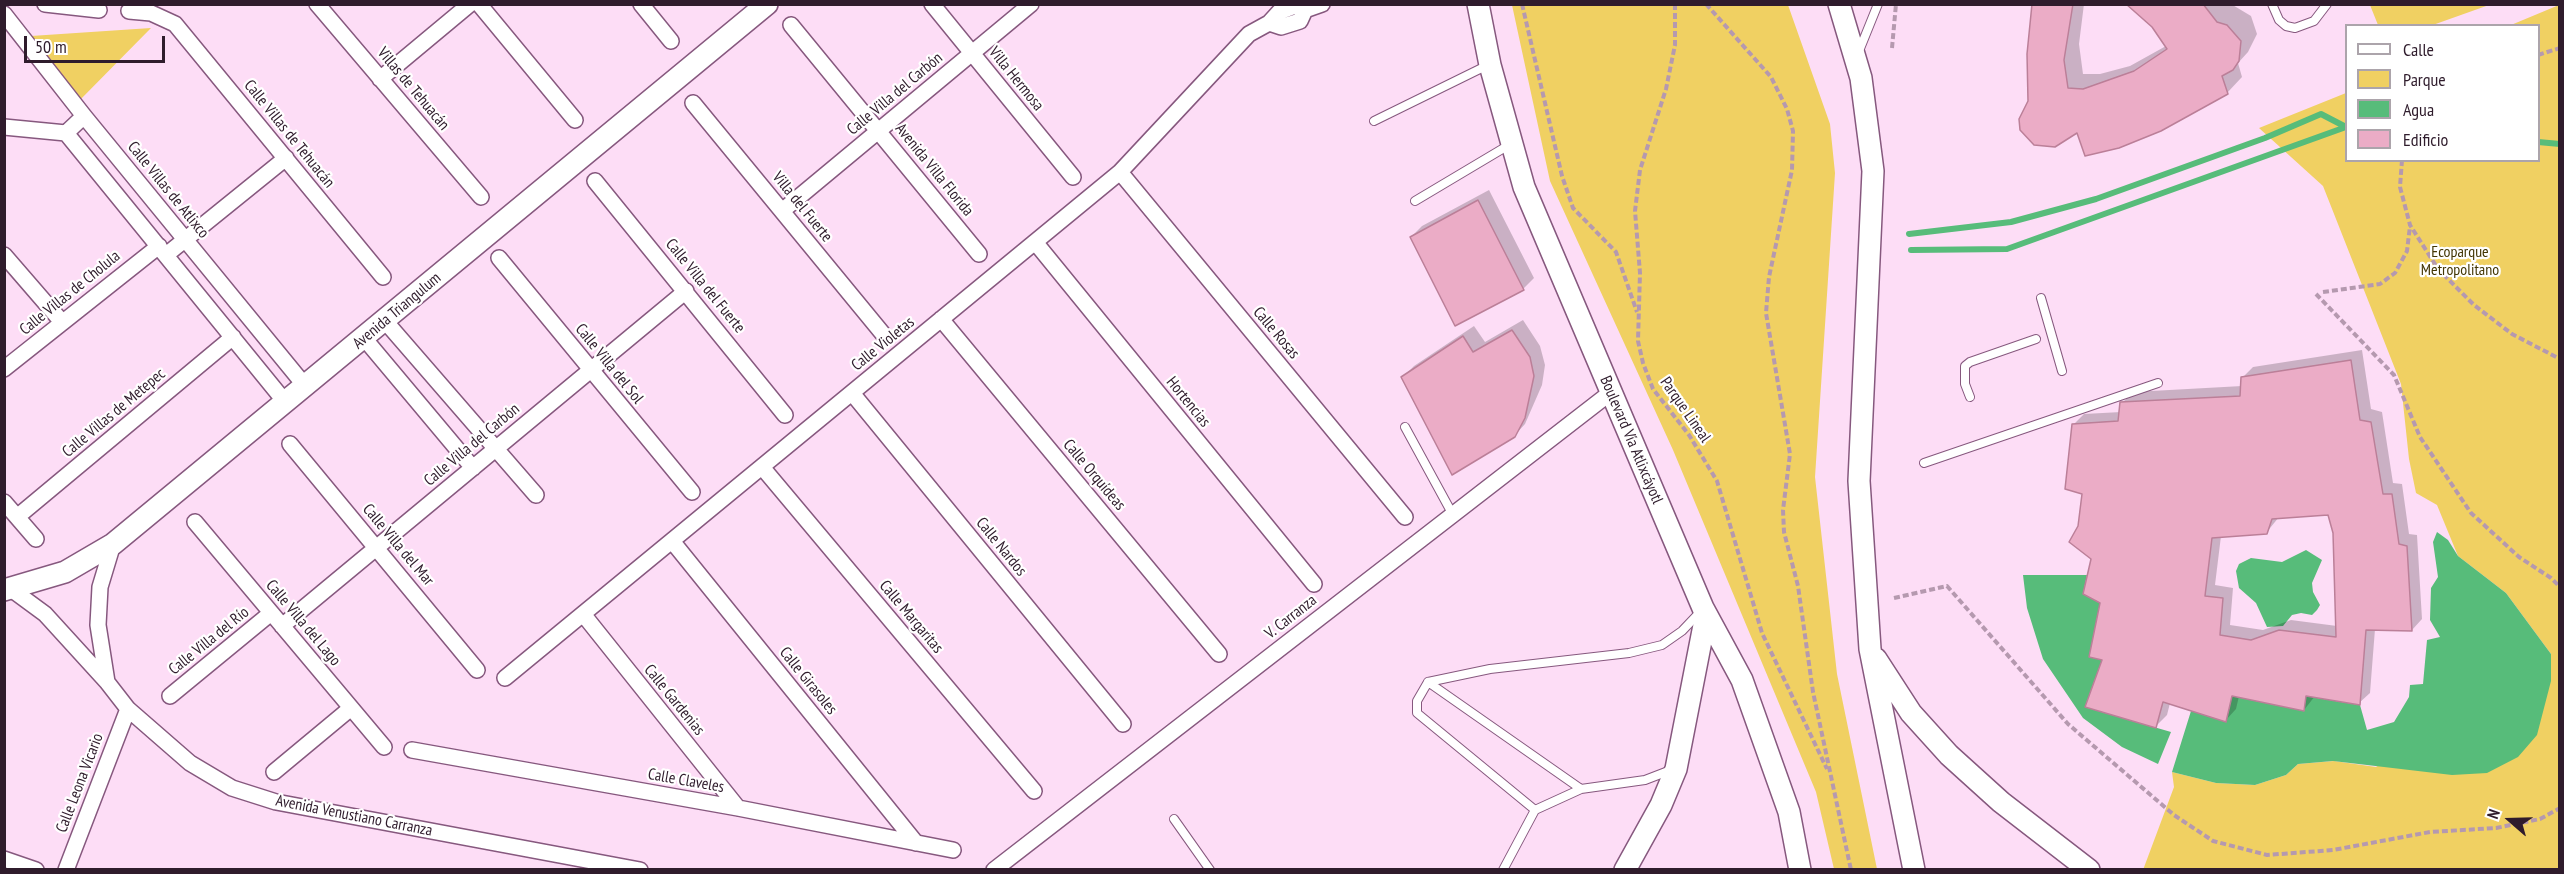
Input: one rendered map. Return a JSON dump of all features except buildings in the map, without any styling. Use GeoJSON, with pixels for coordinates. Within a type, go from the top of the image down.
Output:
{"type":"FeatureCollection","features":[{"type":"Feature","properties":{"kind":"main road","name":"Avenida Triangulum"},"geometry":{"type":"LineString","coordinates":[[8,590],[65,572],[113,544],[306,387],[767,4]]}},
{"type":"Feature","properties":{"kind":"main road","name":"Boulevard Vía Atlixcáyotl"},"geometry":{"type":"LineString","coordinates":[[1478,4],[1490,64],[1524,187],[1705,612],[1742,680],[1789,812],[1800,870]]}},
{"type":"Feature","properties":{"kind":"main road"},"geometry":{"type":"LineString","coordinates":[[1839,4],[1856,58],[1873,171],[1859,481],[1869,650],[1914,870]]}},
{"type":"Feature","properties":{"kind":"main road"},"geometry":{"type":"LineString","coordinates":[[1625,870],[1661,805],[1676,769],[1705,612]]}},
{"type":"Feature","properties":{"kind":"main road"},"geometry":{"type":"LineString","coordinates":[[1869,650],[1911,713],[1949,755],[2001,802],[2089,870]]}},
{"type":"Feature","properties":{"kind":"street"},"geometry":{"type":"LineString","coordinates":[[45,4],[99,10]]}},
{"type":"Feature","properties":{"kind":"street","name":"Villas de Tehuacán"},"geometry":{"type":"LineString","coordinates":[[317,4],[481,197]]}},
{"type":"Feature","properties":{"kind":"street"},"geometry":{"type":"LineString","coordinates":[[381,79],[470,4]]}},
{"type":"Feature","properties":{"kind":"street"},"geometry":{"type":"LineString","coordinates":[[479,4],[575,120]]}},
{"type":"Feature","properties":{"kind":"street"},"geometry":{"type":"LineString","coordinates":[[641,4],[671,41]]}},
{"type":"Feature","properties":{"kind":"street","name":"Villa Hermosa"},"geometry":{"type":"LineString","coordinates":[[932,4],[1073,177]]}},
{"type":"Feature","properties":{"kind":"street","name":"Calle Villa del Carbón"},"geometry":{"type":"LineString","coordinates":[[782,211],[1030,4]]}},
{"type":"Feature","properties":{"kind":"street","name":"Calle Violetas"},"geometry":{"type":"LineString","coordinates":[[506,678],[1120,172],[1229,52],[1249,34],[1269,23],[1279,12],[1295,6],[1305,10],[1322,4]]}},
{"type":"Feature","properties":{"kind":"street","name":"Calle Villas de Tehuacán"},"geometry":{"type":"LineString","coordinates":[[129,11],[164,17],[175,24],[383,277]]}},
{"type":"Feature","properties":{"kind":"street","name":"Calle Villas de Atlixco"},"geometry":{"type":"LineString","coordinates":[[4,14],[84,116],[306,387]]}},
{"type":"Feature","properties":{"kind":"street","name":"Avenida Villa Florida"},"geometry":{"type":"LineString","coordinates":[[791,24],[980,254]]}},
{"type":"Feature","properties":{"kind":"street","name":"Villa del Fuerte"},"geometry":{"type":"LineString","coordinates":[[693,103],[883,334]]}},
{"type":"Feature","properties":{"kind":"street"},"geometry":{"type":"LineString","coordinates":[[66,133],[84,116]]}},
{"type":"Feature","properties":{"kind":"street"},"geometry":{"type":"LineString","coordinates":[[4,127],[66,133],[286,403]]}},
{"type":"Feature","properties":{"kind":"street","name":"Calle Villas de Cholula"},"geometry":{"type":"LineString","coordinates":[[4,369],[62,322],[162,250],[186,240],[285,158]]}},
{"type":"Feature","properties":{"kind":"street","name":"Calle Rosas"},"geometry":{"type":"LineString","coordinates":[[1120,172],[1405,517]]}},
{"type":"Feature","properties":{"kind":"street","name":"Calle Villa del Fuerte"},"geometry":{"type":"LineString","coordinates":[[596,181],[785,415]]}},
{"type":"Feature","properties":{"kind":"street","name":"Hortencias"},"geometry":{"type":"LineString","coordinates":[[1035,242],[1314,584]]}},
{"type":"Feature","properties":{"kind":"street"},"geometry":{"type":"LineString","coordinates":[[4,255],[62,322]]}},
{"type":"Feature","properties":{"kind":"street","name":"Calle Villa del Sol"},"geometry":{"type":"LineString","coordinates":[[499,258],[692,492]]}},
{"type":"Feature","properties":{"kind":"street","name":"Calle Villa del Carbón"},"geometry":{"type":"LineString","coordinates":[[282,626],[686,291]]}},
{"type":"Feature","properties":{"kind":"street","name":"Calle Orquídeas"},"geometry":{"type":"LineString","coordinates":[[941,320],[1219,654]]}},
{"type":"Feature","properties":{"kind":"street"},"geometry":{"type":"LineString","coordinates":[[385,321],[536,495]]}},
{"type":"Feature","properties":{"kind":"street","name":"Calle Villas de Metepec"},"geometry":{"type":"LineString","coordinates":[[17,517],[233,337]]}},
{"type":"Feature","properties":{"kind":"street"},"geometry":{"type":"LineString","coordinates":[[364,338],[473,468]]}},
{"type":"Feature","properties":{"kind":"street","name":"Calle Nardos"},"geometry":{"type":"LineString","coordinates":[[852,393],[1123,724]]}},
{"type":"Feature","properties":{"kind":"street","name":"V. Carranza"},"geometry":{"type":"LineString","coordinates":[[994,870],[1610,393]]}},
{"type":"Feature","properties":{"kind":"street","name":"Calle Villa del Mar"},"geometry":{"type":"LineString","coordinates":[[290,444],[477,670]]}},
{"type":"Feature","properties":{"kind":"street","name":"Calle Margaritas"},"geometry":{"type":"LineString","coordinates":[[762,467],[1034,790]]}},
{"type":"Feature","properties":{"kind":"street"},"geometry":{"type":"LineString","coordinates":[[4,502],[36,539]]}},
{"type":"Feature","properties":{"kind":"street","name":"Calle Villa del Lago"},"geometry":{"type":"LineString","coordinates":[[195,522],[384,747]]}},
{"type":"Feature","properties":{"kind":"street","name":"Calle Girasoles"},"geometry":{"type":"LineString","coordinates":[[672,541],[916,843]]}},
{"type":"Feature","properties":{"kind":"street","name":"Avenida Venustiano Carranza"},"geometry":{"type":"LineString","coordinates":[[107,682],[98,625],[100,586],[113,544]]}},
{"type":"Feature","properties":{"kind":"street","name":"Avenida Venustiano Carranza"},"geometry":{"type":"LineString","coordinates":[[8,590],[45,614],[107,682],[128,709],[190,763],[232,788],[276,802],[640,870]]}},
{"type":"Feature","properties":{"kind":"street","name":"Calle Villa del Río"},"geometry":{"type":"LineString","coordinates":[[170,696],[271,613]]}},
{"type":"Feature","properties":{"kind":"street","name":"Calle Gardenias"},"geometry":{"type":"LineString","coordinates":[[583,614],[738,808]]}},
{"type":"Feature","properties":{"kind":"street"},"geometry":{"type":"LineString","coordinates":[[274,772],[351,708]]}},
{"type":"Feature","properties":{"kind":"street","name":"Calle Leona Vicario"},"geometry":{"type":"LineString","coordinates":[[66,870],[128,709]]}},
{"type":"Feature","properties":{"kind":"street","name":"Calle Claveles"},"geometry":{"type":"LineString","coordinates":[[412,750],[738,808],[952,850]]}},
{"type":"Feature","properties":{"kind":"street"},"geometry":{"type":"LineString","coordinates":[[4,859],[36,870]]}},
{"type":"Feature","properties":{"kind":"lane"},"geometry":{"type":"LineString","coordinates":[[1856,58],[1878,4]]}},
{"type":"Feature","properties":{"kind":"lane"},"geometry":{"type":"LineString","coordinates":[[2272,4],[2279,20],[2286,26],[2295,28],[2314,21],[2327,4]]}},
{"type":"Feature","properties":{"kind":"lane"},"geometry":{"type":"LineString","coordinates":[[1374,121],[1490,64]]}},
{"type":"Feature","properties":{"kind":"lane"},"geometry":{"type":"LineString","coordinates":[[1415,201],[1511,144]]}},
{"type":"Feature","properties":{"kind":"lane"},"geometry":{"type":"LineString","coordinates":[[2041,298],[2062,371]]}},
{"type":"Feature","properties":{"kind":"lane"},"geometry":{"type":"LineString","coordinates":[[1970,397],[1965,384],[1965,366],[1970,362],[2036,339]]}},
{"type":"Feature","properties":{"kind":"lane"},"geometry":{"type":"LineString","coordinates":[[1924,463],[2158,383]]}},
{"type":"Feature","properties":{"kind":"lane"},"geometry":{"type":"LineString","coordinates":[[1405,427],[1453,515]]}},
{"type":"Feature","properties":{"kind":"lane"},"geometry":{"type":"LineString","coordinates":[[1535,810],[1417,713],[1416,701],[1428,682],[1490,669],[1629,653],[1662,645],[1705,612]]}},
{"type":"Feature","properties":{"kind":"lane"},"geometry":{"type":"LineString","coordinates":[[1428,682],[1581,789]]}},
{"type":"Feature","properties":{"kind":"lane"},"geometry":{"type":"LineString","coordinates":[[1503,870],[1535,810],[1581,789],[1645,780],[1676,769]]}},
{"type":"Feature","properties":{"kind":"lane"},"geometry":{"type":"LineString","coordinates":[[1174,819],[1210,870]]}},
{"type":"Feature","properties":{"kind":"path"},"geometry":{"type":"LineString","coordinates":[[1522,4],[1562,176],[1573,208],[1616,252],[1639,316]]}},
{"type":"Feature","properties":{"kind":"path","name":"Parque Lineal"},"geometry":{"type":"LineString","coordinates":[[1675,4],[1675,45],[1666,89],[1640,170],[1635,212],[1640,273],[1638,341],[1653,389],[1689,435],[1717,481],[1762,633],[1830,775]]}},
{"type":"Feature","properties":{"kind":"path","name":"Parque Lineal"},"geometry":{"type":"LineString","coordinates":[[1706,4],[1771,76],[1787,109],[1793,131],[1792,170],[1769,277],[1766,313],[1790,454],[1783,510],[1784,532],[1798,586],[1813,692],[1851,870]]}},
{"type":"Feature","properties":{"kind":"path"},"geometry":{"type":"LineString","coordinates":[[1892,48],[1896,4]]}},
{"type":"Feature","properties":{"kind":"path"},"geometry":{"type":"LineString","coordinates":[[2540,54],[2559,48]]}},
{"type":"Feature","properties":{"kind":"path"},"geometry":{"type":"LineString","coordinates":[[2402,162],[2400,187],[2410,225],[2438,269],[2474,305],[2512,334],[2559,359]]}},
{"type":"Feature","properties":{"kind":"path"},"geometry":{"type":"LineString","coordinates":[[2323,292],[2380,284],[2395,273],[2407,251],[2410,225]]}},
{"type":"Feature","properties":{"kind":"path"},"geometry":{"type":"LineString","coordinates":[[2316,294],[2394,375],[2420,437],[2471,513],[2519,557],[2551,578],[2559,587]]}},
{"type":"Feature","properties":{"kind":"path"},"geometry":{"type":"LineString","coordinates":[[1894,598],[1947,586],[2068,724],[2174,815],[2213,841],[2267,855],[2333,850],[2430,832],[2496,828],[2541,819],[2559,808]]}},
{"type":"Feature","properties":{"kind":"green space"},"geometry":{"type":"Polygon","coordinates":[[[1512,5],[1788,5],[1830,124],[1835,173],[1815,477],[1837,674],[1877,869],[1834,869],[1816,792],[1673,450],[1550,181],[1512,5]]]}},
{"type":"Feature","properties":{"kind":"green space"},"geometry":{"type":"Polygon","coordinates":[[[2370,5],[2489,5],[2436,24],[2378,24],[2370,5]]]}},
{"type":"Feature","properties":{"kind":"green space","name":"Ecoparque Metropolitano"},"geometry":{"type":"Polygon","coordinates":[[[2559,5],[2559,869],[2143,870],[2174,787],[2172,772],[2216,783],[2255,785],[2286,775],[2298,764],[2334,761],[2376,767],[2551,654],[2506,593],[2458,556],[2437,505],[2416,493],[2409,459],[2401,384],[2323,186],[2259,128],[2345,93],[2345,162],[2540,162],[2540,24],[2513,24],[2559,5]]]}},
{"type":"Feature","properties":{"kind":"green space"},"geometry":{"type":"Polygon","coordinates":[[[151,28],[77,103],[31,36],[151,28]]]}},
{"type":"Feature","properties":{"kind":"water"},"geometry":{"type":"Polygon","coordinates":[[[2437,532],[2448,540],[2458,556],[2506,593],[2551,654],[2551,681],[2537,735],[2518,757],[2487,773],[2452,775],[2333,761],[2298,764],[2286,775],[2255,785],[2216,783],[2172,772],[2191,711],[2226,721],[2232,696],[2304,711],[2306,696],[2360,705],[2367,730],[2394,722],[2409,697],[2410,685],[2423,684],[2427,640],[2440,637],[2430,620],[2431,588],[2438,577],[2433,542],[2437,532]]]}},
{"type":"Feature","properties":{"kind":"water"},"geometry":{"type":"Polygon","coordinates":[[[2306,550],[2322,560],[2312,583],[2313,592],[2320,605],[2312,615],[2301,613],[2292,615],[2283,626],[2267,627],[2256,603],[2239,588],[2236,571],[2239,564],[2251,558],[2282,562],[2306,550]]]}},
{"type":"Feature","properties":{"kind":"water"},"geometry":{"type":"Polygon","coordinates":[[[2023,575],[2087,575],[2083,594],[2100,603],[2089,657],[2102,660],[2085,707],[2171,732],[2158,764],[2122,747],[2083,718],[2043,659],[2027,608],[2023,575]]]}},
{"type":"Feature","properties":{"kind":"waterway"},"geometry":{"type":"LineString","coordinates":[[1909,234],[2011,222],[2096,199],[2265,138],[2321,114],[2345,126]]}},
{"type":"Feature","properties":{"kind":"waterway"},"geometry":{"type":"LineString","coordinates":[[1911,250],[2007,249],[2345,127]]}},
{"type":"Feature","properties":{"kind":"waterway"},"geometry":{"type":"LineString","coordinates":[[2540,142],[2560,144]]}}]}
